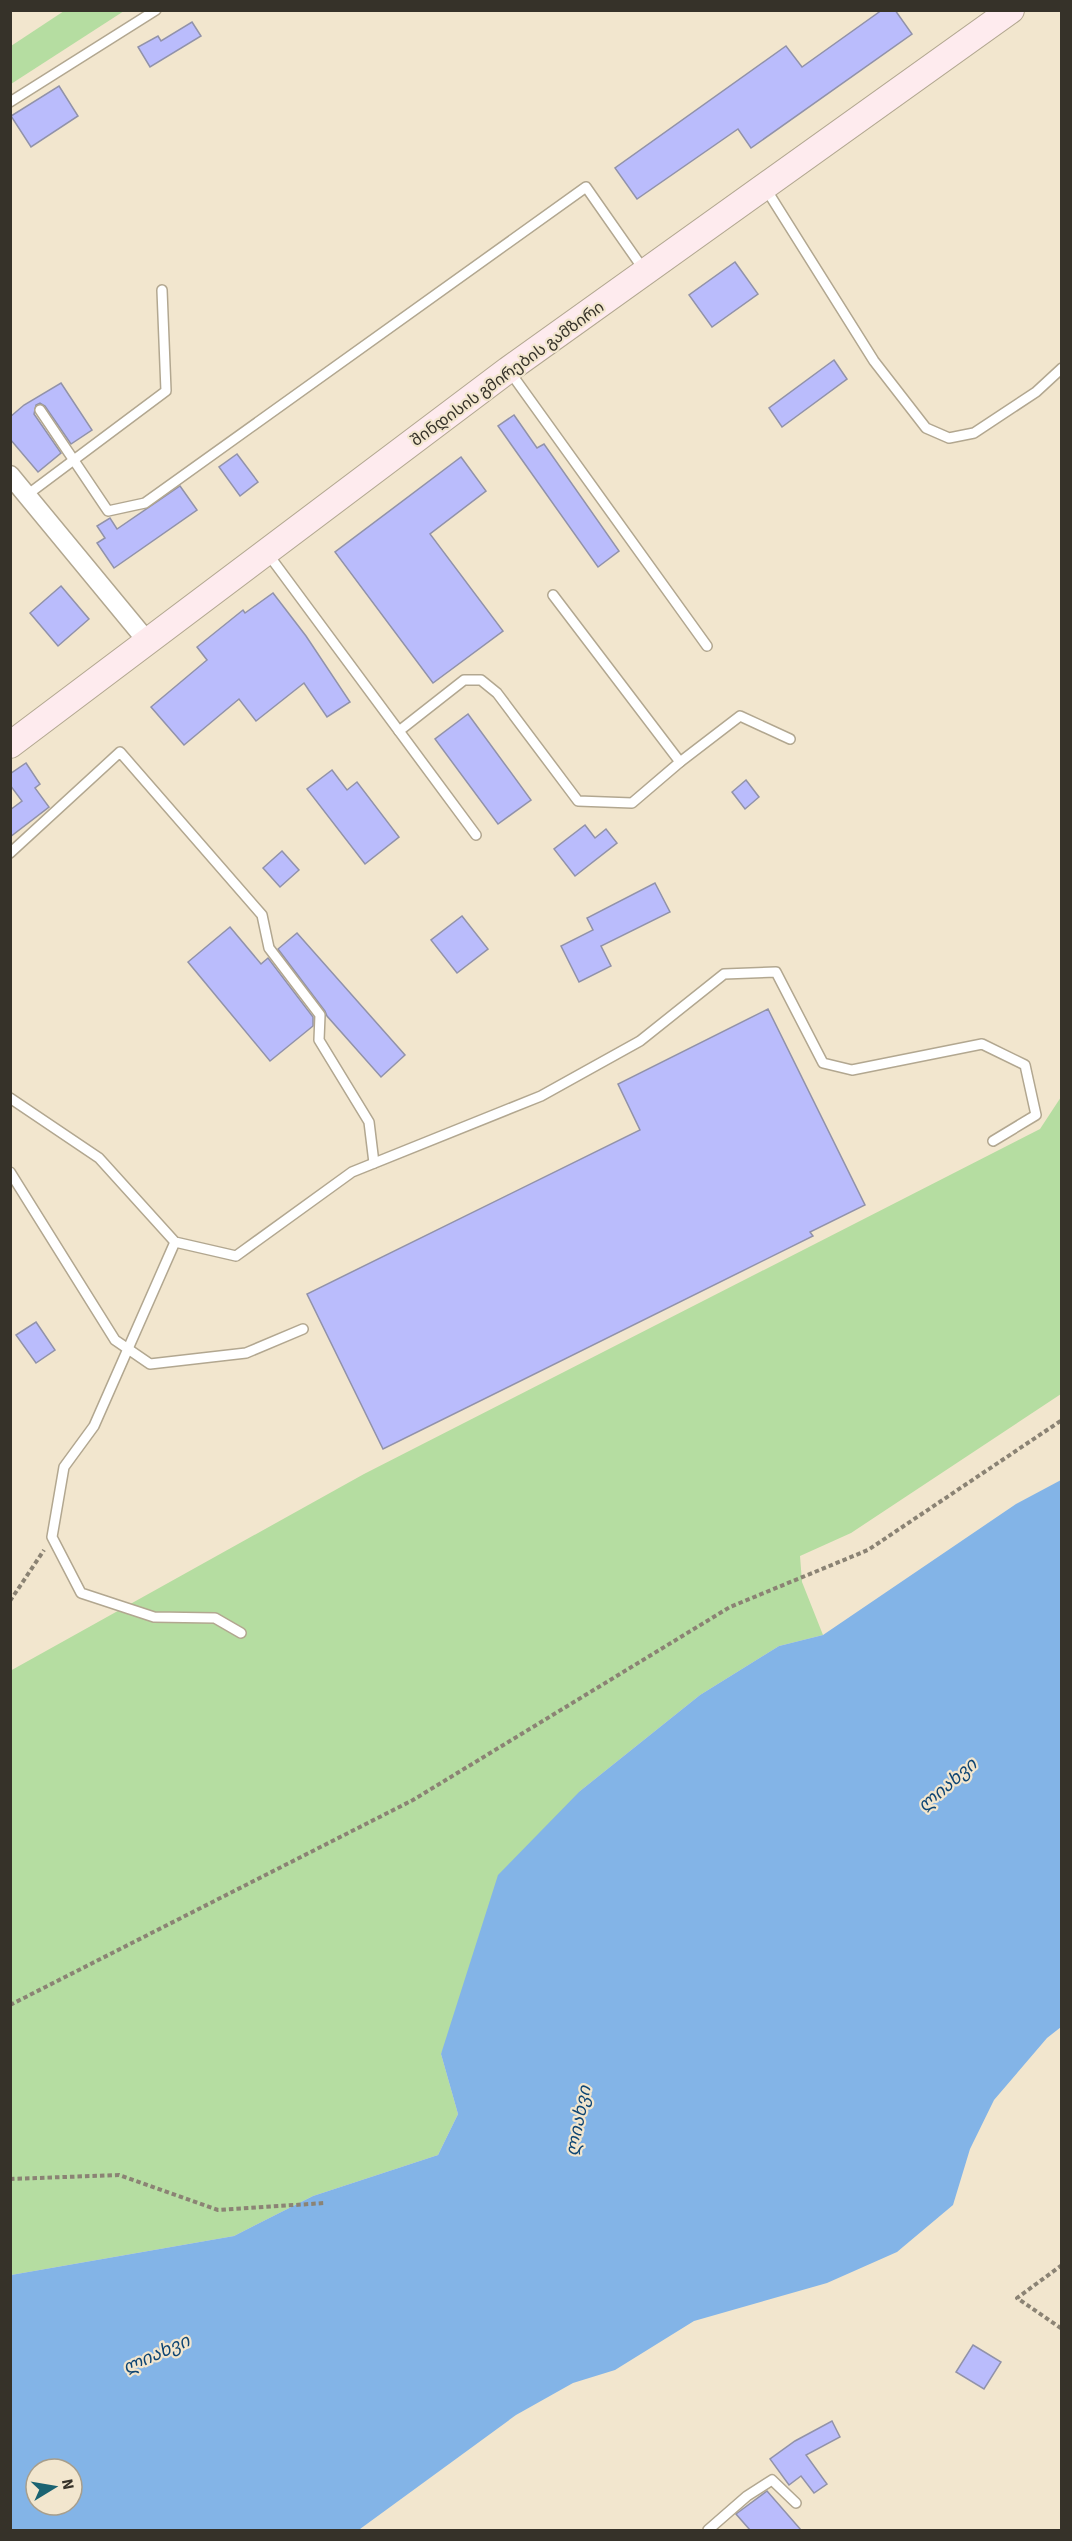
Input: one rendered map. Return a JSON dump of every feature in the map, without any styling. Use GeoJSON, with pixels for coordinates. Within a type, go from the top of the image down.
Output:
{"type":"FeatureCollection","features":[{"type":"Feature","properties":{"kind":"main road","name":"შინდისის გმირების გამზირი"},"geometry":{"type":"LineString","coordinates":[[10,745],[508,370],[1010,11]]}},
{"type":"Feature","properties":{"kind":"street"},"geometry":{"type":"LineString","coordinates":[[10,475],[147,641]]}},
{"type":"Feature","properties":{"kind":"lane"},"geometry":{"type":"LineString","coordinates":[[10,102],[156,10]]}},
{"type":"Feature","properties":{"kind":"lane"},"geometry":{"type":"LineString","coordinates":[[40,410],[108,511],[145,504],[586,187],[645,272]]}},
{"type":"Feature","properties":{"kind":"lane"},"geometry":{"type":"LineString","coordinates":[[765,187],[874,361],[926,428],[949,438],[974,433],[1036,392],[1062,368]]}},
{"type":"Feature","properties":{"kind":"lane"},"geometry":{"type":"LineString","coordinates":[[27,495],[166,391],[162,290]]}},
{"type":"Feature","properties":{"kind":"lane"},"geometry":{"type":"LineString","coordinates":[[508,370],[707,646]]}},
{"type":"Feature","properties":{"kind":"lane"},"geometry":{"type":"LineString","coordinates":[[266,552],[476,835]]}},
{"type":"Feature","properties":{"kind":"lane"},"geometry":{"type":"LineString","coordinates":[[553,595],[680,762]]}},
{"type":"Feature","properties":{"kind":"lane"},"geometry":{"type":"LineString","coordinates":[[399,731],[464,680],[481,680],[497,693],[578,801],[632,803],[680,762],[740,716],[789,739]]}},
{"type":"Feature","properties":{"kind":"lane"},"geometry":{"type":"LineString","coordinates":[[10,853],[120,752],[262,915],[269,948],[320,1015],[319,1040],[369,1122],[374,1163]]}},
{"type":"Feature","properties":{"kind":"lane"},"geometry":{"type":"LineString","coordinates":[[10,1098],[99,1158],[175,1242],[236,1256],[352,1172],[541,1096],[640,1041],[724,974],[776,972],[823,1062],[852,1070],[982,1044],[1025,1065],[1036,1115],[993,1141]]}},
{"type":"Feature","properties":{"kind":"lane"},"geometry":{"type":"LineString","coordinates":[[10,1172],[115,1340],[150,1365],[246,1353],[303,1329]]}},
{"type":"Feature","properties":{"kind":"lane"},"geometry":{"type":"LineString","coordinates":[[175,1242],[94,1426],[64,1467],[52,1537],[81,1593],[154,1617],[214,1618],[241,1633]]}},
{"type":"Feature","properties":{"kind":"lane"},"geometry":{"type":"LineString","coordinates":[[708,2530],[747,2496],[772,2480],[796,2503]]}},
{"type":"Feature","properties":{"kind":"path"},"geometry":{"type":"LineString","coordinates":[[10,2005],[413,1800],[730,1607],[868,1550],[1062,1420]]}},
{"type":"Feature","properties":{"kind":"path"},"geometry":{"type":"LineString","coordinates":[[10,1601],[52,1537]]}},
{"type":"Feature","properties":{"kind":"path"},"geometry":{"type":"LineString","coordinates":[[10,2179],[120,2175],[218,2210],[325,2203]]}},
{"type":"Feature","properties":{"kind":"path"},"geometry":{"type":"LineString","coordinates":[[1062,2265],[1017,2298],[1062,2329]]}},
{"type":"Feature","properties":{"kind":"green space"},"geometry":{"type":"Polygon","coordinates":[[[64,11],[124,11],[11,84],[11,46],[64,11]]]}},
{"type":"Feature","properties":{"kind":"green space"},"geometry":{"type":"Polygon","coordinates":[[[1061,1097],[1061,1394],[851,1533],[800,1556],[802,1582],[823,1635],[779,1646],[700,1695],[580,1791],[441,2054],[458,2114],[438,2155],[313,2196],[234,2236],[11,2275],[10,1671],[364,1474],[1040,1129],[1061,1097]]]}},
{"type":"Feature","properties":{"kind":"water","name":"ლიახვი"},"geometry":{"type":"Polygon","coordinates":[[[1061,1480],[1061,2027],[1047,2038],[994,2100],[970,2149],[953,2205],[897,2252],[827,2283],[694,2321],[615,2370],[573,2383],[516,2415],[360,2529],[11,2530],[11,2275],[234,2236],[313,2196],[438,2155],[458,2114],[441,2054],[498,1875],[580,1791],[700,1695],[779,1646],[823,1635],[1016,1504],[1061,1480]]]}},
{"type":"Feature","properties":{"kind":"building"},"geometry":{"type":"Polygon","coordinates":[[[882,10],[895,10],[912,34],[751,148],[738,129],[637,199],[615,168],[786,46],[802,67],[882,10]]]}},
{"type":"Feature","properties":{"kind":"building"},"geometry":{"type":"Polygon","coordinates":[[[192,22],[201,36],[150,67],[138,47],[158,36],[161,41],[192,22]]]}},
{"type":"Feature","properties":{"kind":"building"},"geometry":{"type":"Polygon","coordinates":[[[59,86],[78,116],[31,147],[11,116],[59,86]]]}},
{"type":"Feature","properties":{"kind":"building"},"geometry":{"type":"Polygon","coordinates":[[[735,262],[758,294],[712,327],[689,295],[735,262]]]}},
{"type":"Feature","properties":{"kind":"building"},"geometry":{"type":"Polygon","coordinates":[[[834,360],[847,379],[782,427],[769,408],[834,360]]]}},
{"type":"Feature","properties":{"kind":"building"},"geometry":{"type":"Polygon","coordinates":[[[61,383],[92,430],[71,444],[45,406],[40,403],[36,405],[34,414],[61,453],[38,472],[10,439],[10,417],[24,405],[61,383]]]}},
{"type":"Feature","properties":{"kind":"building"},"geometry":{"type":"Polygon","coordinates":[[[514,415],[537,448],[544,444],[619,551],[598,567],[498,426],[514,415]]]}},
{"type":"Feature","properties":{"kind":"building"},"geometry":{"type":"Polygon","coordinates":[[[237,454],[258,482],[240,496],[219,467],[237,454]]]}},
{"type":"Feature","properties":{"kind":"building"},"geometry":{"type":"Polygon","coordinates":[[[461,457],[486,491],[430,534],[503,631],[433,683],[335,552],[461,457]]]}},
{"type":"Feature","properties":{"kind":"building"},"geometry":{"type":"Polygon","coordinates":[[[180,486],[197,510],[114,568],[97,543],[105,538],[97,526],[110,518],[117,529],[180,486]]]}},
{"type":"Feature","properties":{"kind":"building"},"geometry":{"type":"Polygon","coordinates":[[[61,586],[89,619],[58,646],[30,613],[61,586]]]}},
{"type":"Feature","properties":{"kind":"building"},"geometry":{"type":"Polygon","coordinates":[[[273,593],[306,636],[350,702],[327,717],[304,683],[256,721],[239,699],[184,745],[151,707],[207,660],[197,647],[243,610],[245,613],[273,593]]]}},
{"type":"Feature","properties":{"kind":"building"},"geometry":{"type":"Polygon","coordinates":[[[468,714],[531,800],[498,824],[435,739],[468,714]]]}},
{"type":"Feature","properties":{"kind":"building"},"geometry":{"type":"Polygon","coordinates":[[[26,763],[40,784],[35,788],[49,807],[10,837],[10,810],[22,801],[10,785],[10,774],[26,763]]]}},
{"type":"Feature","properties":{"kind":"building"},"geometry":{"type":"Polygon","coordinates":[[[332,770],[347,790],[357,782],[399,837],[365,864],[307,789],[332,770]]]}},
{"type":"Feature","properties":{"kind":"building"},"geometry":{"type":"Polygon","coordinates":[[[746,780],[759,797],[745,809],[732,792],[746,780]]]}},
{"type":"Feature","properties":{"kind":"building"},"geometry":{"type":"Polygon","coordinates":[[[585,825],[595,838],[606,829],[617,843],[575,876],[554,849],[585,825]]]}},
{"type":"Feature","properties":{"kind":"building"},"geometry":{"type":"Polygon","coordinates":[[[282,851],[299,870],[280,887],[263,868],[282,851]]]}},
{"type":"Feature","properties":{"kind":"building"},"geometry":{"type":"Polygon","coordinates":[[[655,883],[670,912],[601,946],[611,966],[579,982],[561,946],[593,930],[587,918],[655,883]]]}},
{"type":"Feature","properties":{"kind":"building"},"geometry":{"type":"Polygon","coordinates":[[[462,916],[488,949],[457,973],[431,940],[462,916]]]}},
{"type":"Feature","properties":{"kind":"building"},"geometry":{"type":"Polygon","coordinates":[[[230,927],[261,964],[268,958],[313,1017],[313,1026],[270,1061],[188,962],[230,927]]]}},
{"type":"Feature","properties":{"kind":"building"},"geometry":{"type":"Polygon","coordinates":[[[297,933],[405,1055],[381,1077],[327,1016],[278,949],[297,933]]]}},
{"type":"Feature","properties":{"kind":"building"},"geometry":{"type":"Polygon","coordinates":[[[768,1009],[865,1205],[810,1232],[813,1236],[383,1449],[307,1294],[640,1130],[618,1084],[768,1009]]]}},
{"type":"Feature","properties":{"kind":"building"},"geometry":{"type":"Polygon","coordinates":[[[36,1322],[55,1350],[36,1363],[16,1335],[36,1322]]]}},
{"type":"Feature","properties":{"kind":"building"},"geometry":{"type":"Polygon","coordinates":[[[973,2345],[1001,2362],[984,2389],[956,2372],[973,2345]]]}},
{"type":"Feature","properties":{"kind":"building"},"geometry":{"type":"Polygon","coordinates":[[[832,2421],[840,2437],[806,2455],[827,2484],[814,2493],[801,2476],[789,2485],[770,2459],[795,2441],[832,2421]]]}},
{"type":"Feature","properties":{"kind":"building"},"geometry":{"type":"Polygon","coordinates":[[[767,2491],[801,2530],[750,2530],[736,2514],[767,2491]]]}}]}
